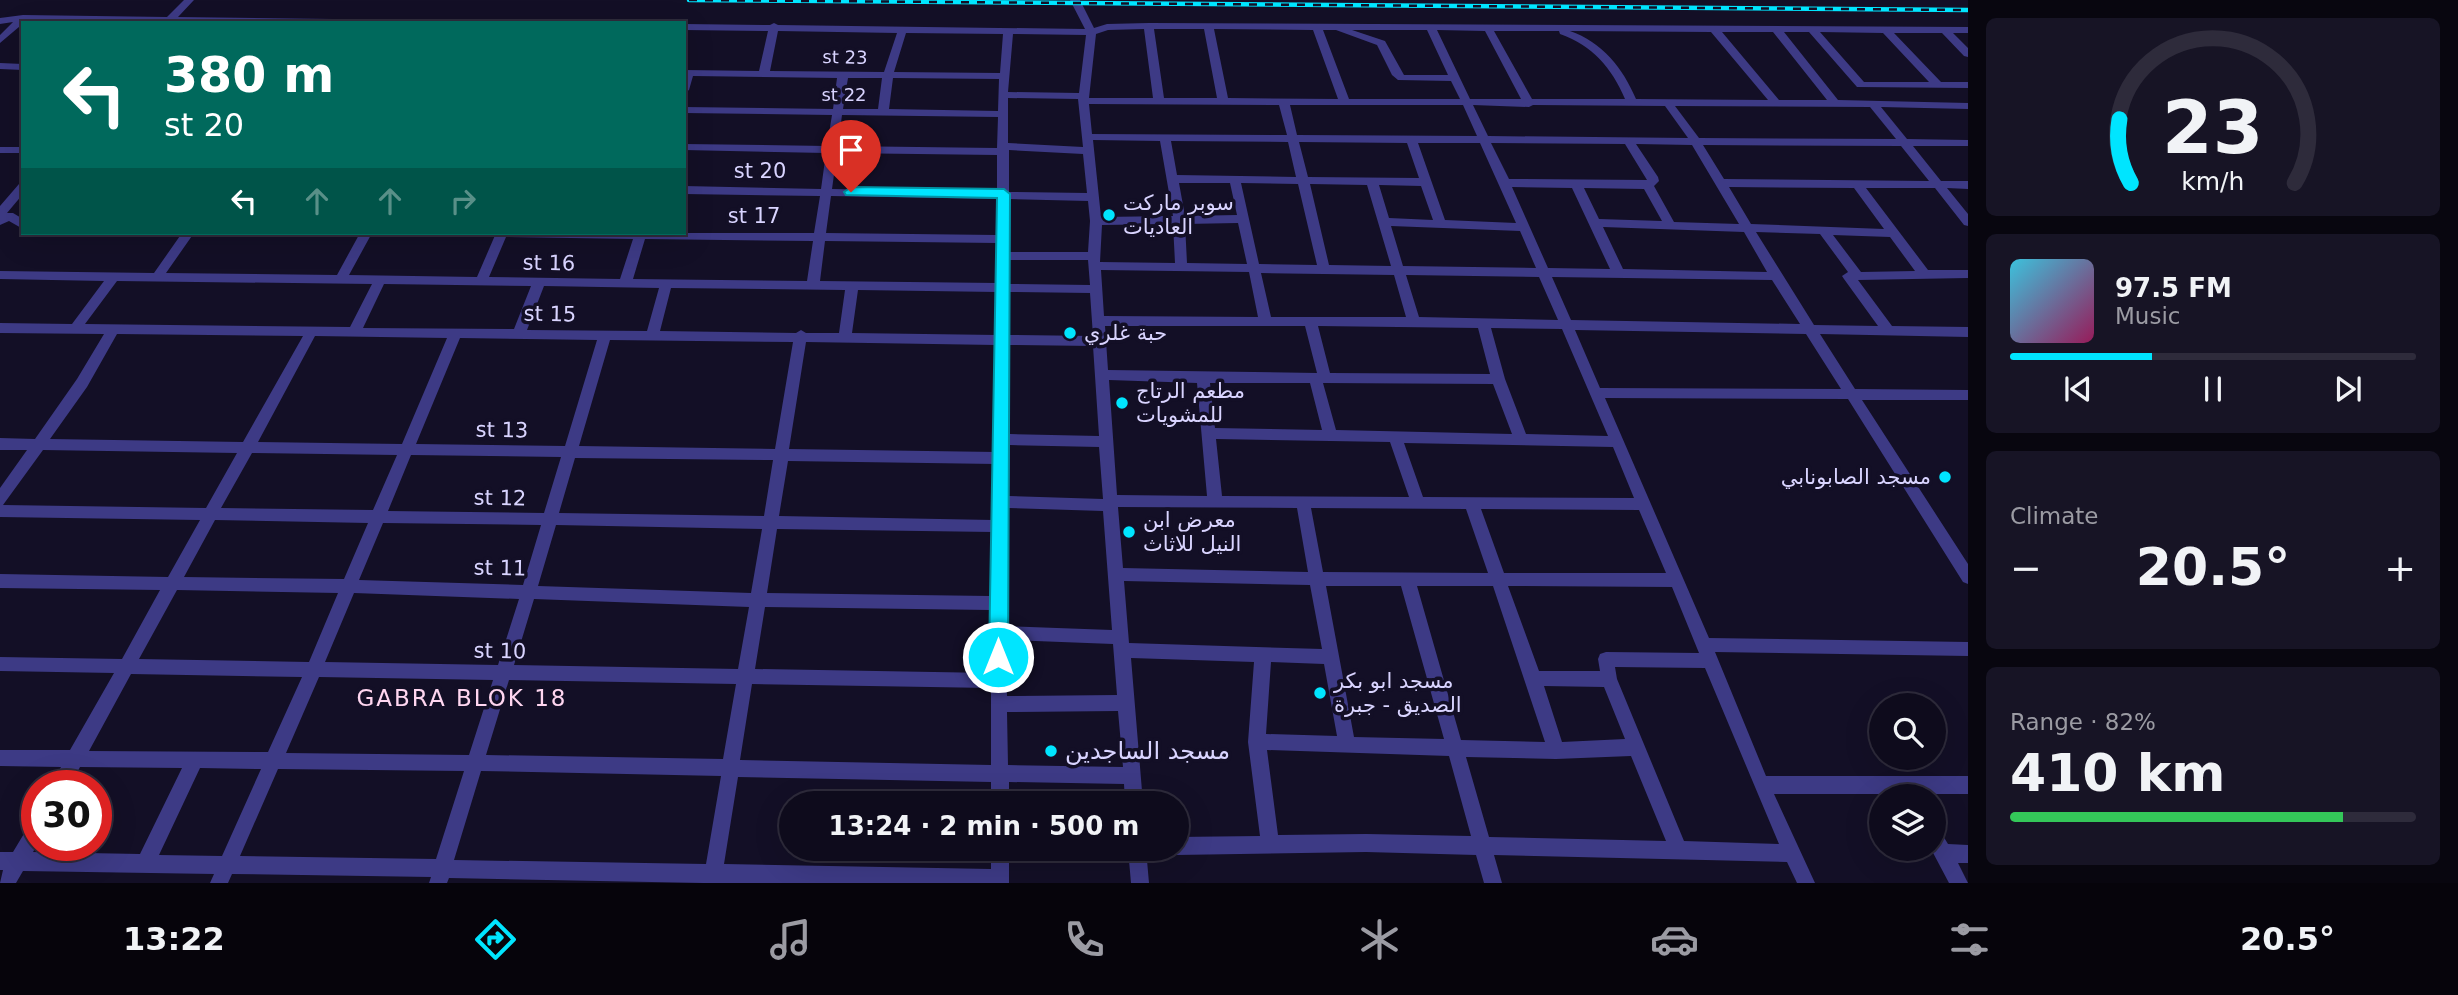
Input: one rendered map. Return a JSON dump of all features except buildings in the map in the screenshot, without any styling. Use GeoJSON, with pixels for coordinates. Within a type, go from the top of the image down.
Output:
{"type":"FeatureCollection","features":[{"type":"Feature","properties":{"kind":"street"},"geometry":{"type":"LineString","coordinates":[[170,20],[188,0]]}},
{"type":"Feature","properties":{"kind":"street"},"geometry":{"type":"LineString","coordinates":[[1075,0],[1091,32],[1083,98],[1096,221],[1095,261],[1106,442],[1133,791]]}},
{"type":"Feature","properties":{"kind":"street"},"geometry":{"type":"LineString","coordinates":[[0,40],[23,18]]}},
{"type":"Feature","properties":{"kind":"street"},"geometry":{"type":"LineString","coordinates":[[0,21],[23,18],[274,21]]}},
{"type":"Feature","properties":{"kind":"street"},"geometry":{"type":"LineString","coordinates":[[764,73],[774,26]]}},
{"type":"Feature","properties":{"kind":"street"},"geometry":{"type":"LineString","coordinates":[[1149,26],[1159,102]]}},
{"type":"Feature","properties":{"kind":"street"},"geometry":{"type":"LineString","coordinates":[[686,27],[1091,32],[1107,27],[1149,26],[1968,30]]}},
{"type":"Feature","properties":{"kind":"street"},"geometry":{"type":"LineString","coordinates":[[1208,26],[1223,102]]}},
{"type":"Feature","properties":{"kind":"street"},"geometry":{"type":"LineString","coordinates":[[1317,26],[1345,102]]}},
{"type":"Feature","properties":{"kind":"street"},"geometry":{"type":"LineString","coordinates":[[1336,26],[1381,43],[1397,75],[1402,78],[1455,79]]}},
{"type":"Feature","properties":{"kind":"street"},"geometry":{"type":"LineString","coordinates":[[1430,26],[1505,183],[1677,580],[1760,785],[1806,883]]}},
{"type":"Feature","properties":{"kind":"street"},"geometry":{"type":"LineString","coordinates":[[1487,26],[1529,104]]}},
{"type":"Feature","properties":{"kind":"street"},"geometry":{"type":"LineString","coordinates":[[883,112],[888,75],[903,28]]}},
{"type":"Feature","properties":{"kind":"street"},"geometry":{"type":"LineString","coordinates":[[1540,28],[1575,35],[1592,46],[1619,74],[1632,103]]}},
{"type":"Feature","properties":{"kind":"street"},"geometry":{"type":"LineString","coordinates":[[1812,29],[1861,85],[1968,85]]}},
{"type":"Feature","properties":{"kind":"street"},"geometry":{"type":"LineString","coordinates":[[1000,791],[998,603],[1003,458],[1003,95],[1008,30]]}},
{"type":"Feature","properties":{"kind":"street"},"geometry":{"type":"LineString","coordinates":[[1715,30],[1776,103]]}},
{"type":"Feature","properties":{"kind":"street"},"geometry":{"type":"LineString","coordinates":[[1777,30],[1835,103]]}},
{"type":"Feature","properties":{"kind":"street"},"geometry":{"type":"LineString","coordinates":[[1886,30],[1938,85]]}},
{"type":"Feature","properties":{"kind":"street"},"geometry":{"type":"LineString","coordinates":[[1945,30],[1968,54]]}},
{"type":"Feature","properties":{"kind":"street"},"geometry":{"type":"LineString","coordinates":[[0,66],[21,67]]}},
{"type":"Feature","properties":{"kind":"street","name":"st 23"},"geometry":{"type":"LineString","coordinates":[[687,73],[1004,76]]}},
{"type":"Feature","properties":{"kind":"street"},"geometry":{"type":"LineString","coordinates":[[813,284],[843,75]]}},
{"type":"Feature","properties":{"kind":"street"},"geometry":{"type":"LineString","coordinates":[[1878,85],[1895,106]]}},
{"type":"Feature","properties":{"kind":"street"},"geometry":{"type":"LineString","coordinates":[[1003,95],[1159,102],[1835,103],[1968,106]]}},
{"type":"Feature","properties":{"kind":"street"},"geometry":{"type":"LineString","coordinates":[[1284,102],[1324,268]]}},
{"type":"Feature","properties":{"kind":"street"},"geometry":{"type":"LineString","coordinates":[[1668,103],[1697,143],[1776,276],[1968,577]]}},
{"type":"Feature","properties":{"kind":"street"},"geometry":{"type":"LineString","coordinates":[[1874,105],[1968,222]]}},
{"type":"Feature","properties":{"kind":"street","name":"st 22"},"geometry":{"type":"LineString","coordinates":[[686,110],[1004,114]]}},
{"type":"Feature","properties":{"kind":"street"},"geometry":{"type":"LineString","coordinates":[[1165,138],[1179,220],[1181,267]]}},
{"type":"Feature","properties":{"kind":"street"},"geometry":{"type":"LineString","coordinates":[[686,147],[1003,149],[1165,138],[1968,143]]}},
{"type":"Feature","properties":{"kind":"street"},"geometry":{"type":"LineString","coordinates":[[1412,141],[1440,224]]}},
{"type":"Feature","properties":{"kind":"street"},"geometry":{"type":"LineString","coordinates":[[1505,183],[1648,185],[1653,181],[1652,177],[1629,142]]}},
{"type":"Feature","properties":{"kind":"street"},"geometry":{"type":"LineString","coordinates":[[0,150],[21,150]]}},
{"type":"Feature","properties":{"kind":"street"},"geometry":{"type":"LineString","coordinates":[[1171,179],[1425,182]]}},
{"type":"Feature","properties":{"kind":"street"},"geometry":{"type":"LineString","coordinates":[[1235,180],[1266,323]]}},
{"type":"Feature","properties":{"kind":"street"},"geometry":{"type":"LineString","coordinates":[[1372,182],[1414,322]]}},
{"type":"Feature","properties":{"kind":"street"},"geometry":{"type":"LineString","coordinates":[[1576,183],[1619,275]]}},
{"type":"Feature","properties":{"kind":"street"},"geometry":{"type":"LineString","coordinates":[[1720,184],[1968,185]]}},
{"type":"Feature","properties":{"kind":"street"},"geometry":{"type":"LineString","coordinates":[[1648,185],[1671,226]]}},
{"type":"Feature","properties":{"kind":"street"},"geometry":{"type":"LineString","coordinates":[[1858,185],[1924,274]]}},
{"type":"Feature","properties":{"kind":"street"},"geometry":{"type":"LineString","coordinates":[[0,213],[21,189]]}},
{"type":"Feature","properties":{"kind":"street","name":"st 20"},"geometry":{"type":"LineString","coordinates":[[686,190],[1093,197]]}},
{"type":"Feature","properties":{"kind":"street"},"geometry":{"type":"LineString","coordinates":[[0,221],[9,216],[21,224]]}},
{"type":"Feature","properties":{"kind":"street"},"geometry":{"type":"LineString","coordinates":[[1096,221],[1245,219]]}},
{"type":"Feature","properties":{"kind":"street"},"geometry":{"type":"LineString","coordinates":[[1386,222],[1522,227]]}},
{"type":"Feature","properties":{"kind":"street"},"geometry":{"type":"LineString","coordinates":[[1595,223],[1894,233]]}},
{"type":"Feature","properties":{"kind":"street"},"geometry":{"type":"LineString","coordinates":[[1823,230],[1857,275]]}},
{"type":"Feature","properties":{"kind":"street","name":"st 17"},"geometry":{"type":"LineString","coordinates":[[686,234],[1003,239]]}},
{"type":"Feature","properties":{"kind":"street"},"geometry":{"type":"LineString","coordinates":[[157,277],[187,235]]}},
{"type":"Feature","properties":{"kind":"street"},"geometry":{"type":"LineString","coordinates":[[341,279],[365,235]]}},
{"type":"Feature","properties":{"kind":"street"},"geometry":{"type":"LineString","coordinates":[[481,281],[503,235]]}},
{"type":"Feature","properties":{"kind":"street"},"geometry":{"type":"LineString","coordinates":[[625,283],[641,235]]}},
{"type":"Feature","properties":{"kind":"street"},"geometry":{"type":"LineString","coordinates":[[1003,256],[1181,267],[1776,276]]}},
{"type":"Feature","properties":{"kind":"street"},"geometry":{"type":"LineString","coordinates":[[1888,330],[1848,276],[1968,274]]}},
{"type":"Feature","properties":{"kind":"street","name":"st 16"},"geometry":{"type":"LineString","coordinates":[[0,275],[1097,289]]}},
{"type":"Feature","properties":{"kind":"street"},"geometry":{"type":"LineString","coordinates":[[75,329],[113,276]]}},
{"type":"Feature","properties":{"kind":"street"},"geometry":{"type":"LineString","coordinates":[[355,331],[380,280]]}},
{"type":"Feature","properties":{"kind":"street"},"geometry":{"type":"LineString","coordinates":[[519,333],[539,282]]}},
{"type":"Feature","properties":{"kind":"street"},"geometry":{"type":"LineString","coordinates":[[652,335],[666,284]]}},
{"type":"Feature","properties":{"kind":"street"},"geometry":{"type":"LineString","coordinates":[[845,336],[852,285]]}},
{"type":"Feature","properties":{"kind":"street"},"geometry":{"type":"LineString","coordinates":[[1099,321],[1311,324],[1414,322],[1968,332]]}},
{"type":"Feature","properties":{"kind":"street"},"geometry":{"type":"LineString","coordinates":[[1311,324],[1330,435]]}},
{"type":"Feature","properties":{"kind":"street"},"geometry":{"type":"LineString","coordinates":[[1483,324],[1498,379],[1521,440]]}},
{"type":"Feature","properties":{"kind":"street","name":"st 15"},"geometry":{"type":"LineString","coordinates":[[0,328],[801,335],[1100,341]]}},
{"type":"Feature","properties":{"kind":"street"},"geometry":{"type":"LineString","coordinates":[[0,500],[82,383],[113,330]]}},
{"type":"Feature","properties":{"kind":"street"},"geometry":{"type":"LineString","coordinates":[[70,770],[312,331]]}},
{"type":"Feature","properties":{"kind":"street"},"geometry":{"type":"LineString","coordinates":[[219,883],[314,669],[456,332]]}},
{"type":"Feature","properties":{"kind":"street"},"geometry":{"type":"LineString","coordinates":[[440,875],[605,334]]}},
{"type":"Feature","properties":{"kind":"street"},"geometry":{"type":"LineString","coordinates":[[713,879],[759,600],[779,454],[801,335]]}},
{"type":"Feature","properties":{"kind":"street"},"geometry":{"type":"LineString","coordinates":[[1102,375],[1498,379]]}},
{"type":"Feature","properties":{"kind":"street"},"geometry":{"type":"LineString","coordinates":[[1203,378],[1215,503]]}},
{"type":"Feature","properties":{"kind":"street"},"geometry":{"type":"LineString","coordinates":[[1596,393],[1852,392],[1968,395]]}},
{"type":"Feature","properties":{"kind":"street"},"geometry":{"type":"LineString","coordinates":[[1208,433],[1618,442]]}},
{"type":"Feature","properties":{"kind":"street"},"geometry":{"type":"LineString","coordinates":[[1395,436],[1418,502]]}},
{"type":"Feature","properties":{"kind":"street"},"geometry":{"type":"LineString","coordinates":[[1003,439],[1106,442]]}},
{"type":"Feature","properties":{"kind":"street","name":"st 13"},"geometry":{"type":"LineString","coordinates":[[0,444],[1003,458]]}},
{"type":"Feature","properties":{"kind":"street"},"geometry":{"type":"LineString","coordinates":[[1001,502],[1643,504]]}},
{"type":"Feature","properties":{"kind":"street"},"geometry":{"type":"LineString","coordinates":[[1303,503],[1347,743]]}},
{"type":"Feature","properties":{"kind":"street"},"geometry":{"type":"LineString","coordinates":[[1472,505],[1556,751]]}},
{"type":"Feature","properties":{"kind":"street","name":"st 12"},"geometry":{"type":"LineString","coordinates":[[0,511],[1000,526]]}},
{"type":"Feature","properties":{"kind":"street"},"geometry":{"type":"LineString","coordinates":[[1117,574],[1318,579],[1677,580]]}},
{"type":"Feature","properties":{"kind":"street"},"geometry":{"type":"LineString","coordinates":[[1407,578],[1493,883]]}},
{"type":"Feature","properties":{"kind":"street","name":"st 11"},"geometry":{"type":"LineString","coordinates":[[0,581],[348,586],[529,590],[759,600],[998,603]]}},
{"type":"Feature","properties":{"kind":"street"},"geometry":{"type":"LineString","coordinates":[[998,633],[1263,655],[1333,657]]}},
{"type":"Feature","properties":{"kind":"street"},"geometry":{"type":"LineString","coordinates":[[1678,849],[1609,678],[1606,659],[1706,653],[1968,649]]}},
{"type":"Feature","properties":{"kind":"street"},"geometry":{"type":"LineString","coordinates":[[1263,655],[1257,742],[1270,844]]}},
{"type":"Feature","properties":{"kind":"street","name":"st 10"},"geometry":{"type":"LineString","coordinates":[[0,664],[998,681]]}},
{"type":"Feature","properties":{"kind":"street"},"geometry":{"type":"LineString","coordinates":[[1533,678],[1609,678]]}},
{"type":"Feature","properties":{"kind":"street"},"geometry":{"type":"LineString","coordinates":[[999,704],[1127,703]]}},
{"type":"Feature","properties":{"kind":"street"},"geometry":{"type":"LineString","coordinates":[[1257,742],[1556,751],[1637,747]]}},
{"type":"Feature","properties":{"kind":"street"},"geometry":{"type":"LineString","coordinates":[[0,758],[475,763],[1132,776]]}},
{"type":"Feature","properties":{"kind":"street"},"geometry":{"type":"LineString","coordinates":[[146,863],[195,761]]}},
{"type":"Feature","properties":{"kind":"street"},"geometry":{"type":"LineString","coordinates":[[1760,785],[1869,789]]}},
{"type":"Feature","properties":{"kind":"street"},"geometry":{"type":"LineString","coordinates":[[1946,787],[1968,785]]}},
{"type":"Feature","properties":{"kind":"street"},"geometry":{"type":"LineString","coordinates":[[1189,846],[1366,843],[1792,853]]}},
{"type":"Feature","properties":{"kind":"street"},"geometry":{"type":"LineString","coordinates":[[6,883],[9,861],[21,847]]}},
{"type":"Feature","properties":{"kind":"street"},"geometry":{"type":"LineString","coordinates":[[1946,847],[1968,854]]}},
{"type":"Feature","properties":{"kind":"street"},"geometry":{"type":"LineString","coordinates":[[1946,859],[1959,883]]}},
{"type":"Feature","properties":{"kind":"street"},"geometry":{"type":"LineString","coordinates":[[9,861],[228,863],[440,875],[1000,881],[1000,861]]}},
{"type":"Feature","properties":{"kind":"street"},"geometry":{"type":"LineString","coordinates":[[1138,861],[1140,883]]}},
{"type":"Feature","properties":{"kind":"railway"},"geometry":{"type":"LineString","coordinates":[[689,0],[1968,10]]}},
{"type":"Feature","properties":{"kind":"place","name":"سوبر ماركت العاديات"},"geometry":{"type":"Point","coordinates":[1109,215]}},
{"type":"Feature","properties":{"kind":"place","name":"حبة غلري"},"geometry":{"type":"Point","coordinates":[1070,333]}},
{"type":"Feature","properties":{"kind":"place","name":"مطعم الرتاج للمشويات"},"geometry":{"type":"Point","coordinates":[1122,403]}},
{"type":"Feature","properties":{"kind":"place","name":"مسجد الصابونابي"},"geometry":{"type":"Point","coordinates":[1945,477]}},
{"type":"Feature","properties":{"kind":"place","name":"معرض ابن النيل للاثاث"},"geometry":{"type":"Point","coordinates":[1129,532]}},
{"type":"Feature","properties":{"kind":"place","name":"مسجد ابو بكر الصديق - جبرة"},"geometry":{"type":"Point","coordinates":[1320,693]}},
{"type":"Feature","properties":{"kind":"place","name":"مسجد الساجدين"},"geometry":{"type":"Point","coordinates":[1051,751]}},
{"type":"Feature","properties":{"kind":"district","name":"GABRA BLOK 18"},"geometry":{"type":"Point","coordinates":[462,698]}},
{"type":"Feature","properties":{"kind":"route"},"geometry":{"type":"LineString","coordinates":[[851,192],[1004,194],[1003,458],[998,657]]}}]}
